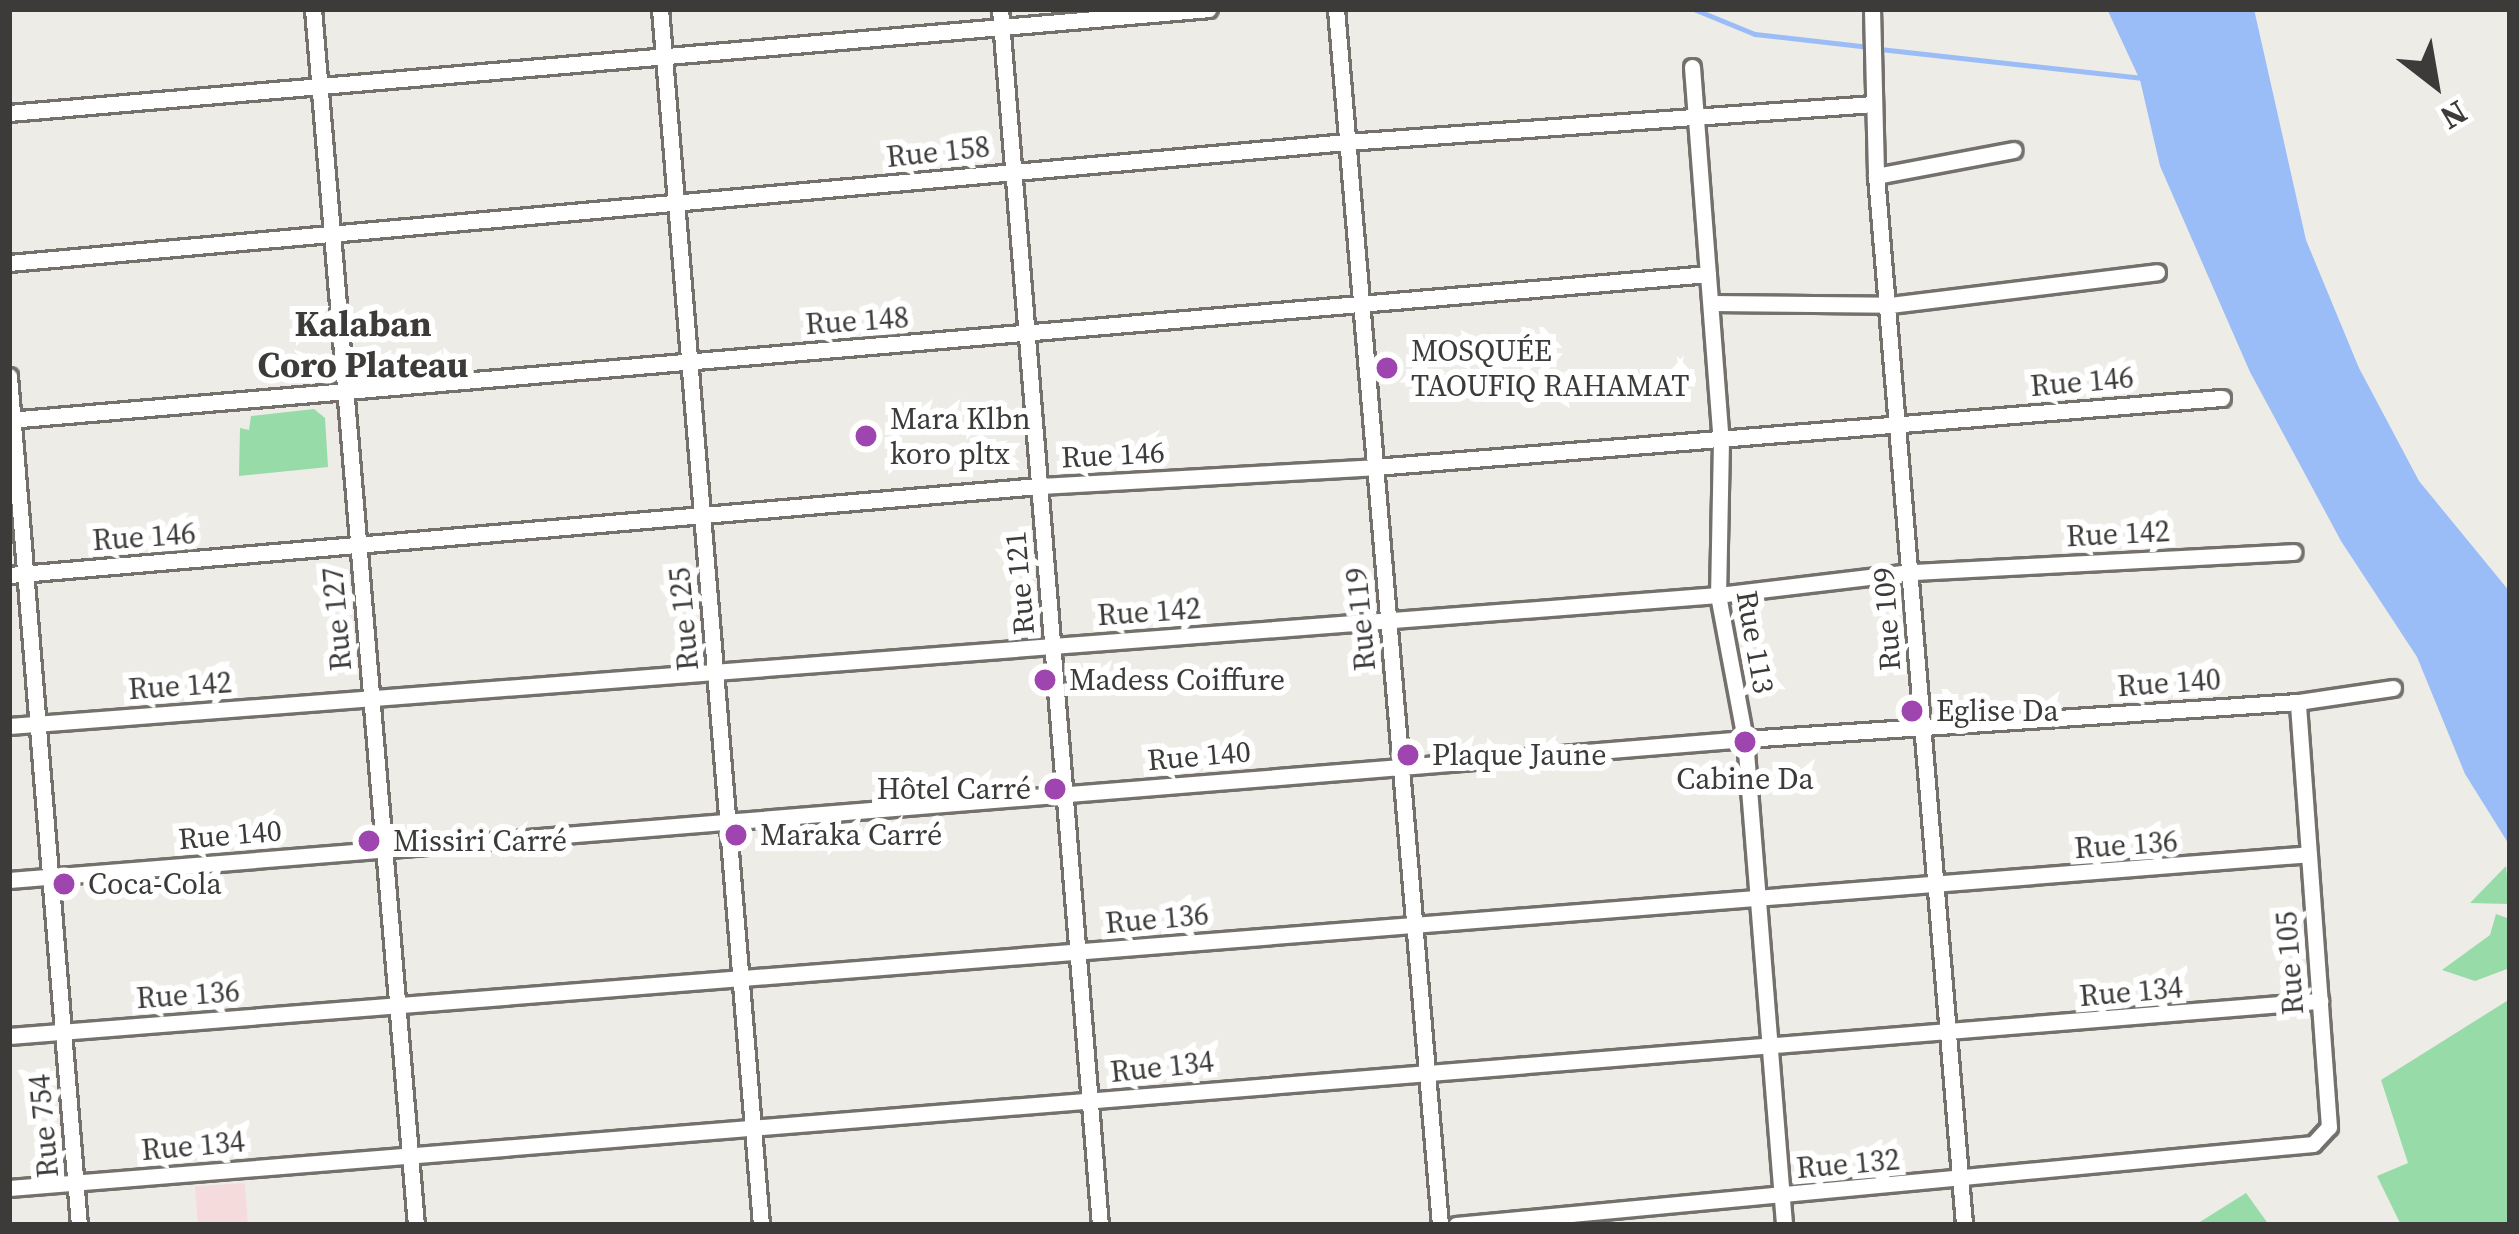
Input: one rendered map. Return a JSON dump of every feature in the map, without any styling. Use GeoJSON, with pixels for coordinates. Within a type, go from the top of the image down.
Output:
{"type":"FeatureCollection","features":[{"type":"Feature","properties":{"kind":"street","name":"Rue 127"},"geometry":{"type":"LineString","coordinates":[[313,9],[416,1225]]}},
{"type":"Feature","properties":{"kind":"street","name":"Rue 125"},"geometry":{"type":"LineString","coordinates":[[660,9],[761,1225]]}},
{"type":"Feature","properties":{"kind":"street"},"geometry":{"type":"LineString","coordinates":[[9,113],[664,55],[1001,17],[1209,9]]}},
{"type":"Feature","properties":{"kind":"street","name":"Rue 119"},"geometry":{"type":"LineString","coordinates":[[1336,9],[1440,1225]]}},
{"type":"Feature","properties":{"kind":"street","name":"Rue 109"},"geometry":{"type":"LineString","coordinates":[[1872,9],[1876,176],[1891,305],[1912,572],[1918,726],[1964,1225]]}},
{"type":"Feature","properties":{"kind":"street","name":"Rue 121"},"geometry":{"type":"LineString","coordinates":[[1001,17],[1100,1225]]}},
{"type":"Feature","properties":{"kind":"street","name":"Rue 113"},"geometry":{"type":"LineString","coordinates":[[1692,68],[1721,441],[1718,595],[1745,739],[1784,1225]]}},
{"type":"Feature","properties":{"kind":"street","name":"Rue 158"},"geometry":{"type":"LineString","coordinates":[[9,263],[1348,142],[1696,118],[1874,96]]}},
{"type":"Feature","properties":{"kind":"street"},"geometry":{"type":"LineString","coordinates":[[1876,176],[2014,150]]}},
{"type":"Feature","properties":{"kind":"street"},"geometry":{"type":"LineString","coordinates":[[1711,303],[1891,305],[2157,272]]}},
{"type":"Feature","properties":{"kind":"street","name":"Rue 148"},"geometry":{"type":"LineString","coordinates":[[11,420],[1708,274]]}},
{"type":"Feature","properties":{"kind":"street","name":"Rue 754"},"geometry":{"type":"LineString","coordinates":[[9,376],[17,574],[38,724],[79,1225]]}},
{"type":"Feature","properties":{"kind":"street","name":"Rue 146"},"geometry":{"type":"LineString","coordinates":[[17,574],[703,520],[1039,486],[1375,467],[2222,398]]}},
{"type":"Feature","properties":{"kind":"street","name":"Rue 142"},"geometry":{"type":"LineString","coordinates":[[9,726],[1718,595],[1912,572],[2293,552]]}},
{"type":"Feature","properties":{"kind":"street","name":"Rue 140"},"geometry":{"type":"LineString","coordinates":[[9,880],[728,826],[1745,739],[2297,702],[2393,688]]}},
{"type":"Feature","properties":{"kind":"street","name":"Rue 105"},"geometry":{"type":"LineString","coordinates":[[2244,1156],[2313,1144],[2329,1126],[2297,702]]}},
{"type":"Feature","properties":{"kind":"street","name":"Rue 136"},"geometry":{"type":"LineString","coordinates":[[9,1036],[1414,923],[1759,902],[2309,854]]}},
{"type":"Feature","properties":{"kind":"street","name":"Rue 134"},"geometry":{"type":"LineString","coordinates":[[9,1188],[1090,1101],[1426,1069],[1770,1049],[2320,1001]]}},
{"type":"Feature","properties":{"kind":"street","name":"Rue 132"},"geometry":{"type":"LineString","coordinates":[[1456,1225],[2244,1156]]}},
{"type":"Feature","properties":{"kind":"shaded area"},"geometry":{"type":"Polygon","coordinates":[[[245,1183],[248,1225],[198,1225],[195,1186],[245,1183]]]}},
{"type":"Feature","properties":{"kind":"green space"},"geometry":{"type":"Polygon","coordinates":[[[314,409],[325,418],[328,467],[239,476],[240,428],[249,430],[251,416],[314,409]]]}},
{"type":"Feature","properties":{"kind":"green space"},"geometry":{"type":"Polygon","coordinates":[[[2506,866],[2510,904],[2470,903],[2506,866]]]}},
{"type":"Feature","properties":{"kind":"green space"},"geometry":{"type":"Polygon","coordinates":[[[2496,914],[2510,919],[2510,974],[2507,969],[2475,981],[2442,970],[2490,935],[2496,914]]]}},
{"type":"Feature","properties":{"kind":"green space"},"geometry":{"type":"Polygon","coordinates":[[[2510,999],[2510,1225],[2401,1225],[2377,1176],[2408,1163],[2381,1080],[2510,999]]]}},
{"type":"Feature","properties":{"kind":"green space"},"geometry":{"type":"Polygon","coordinates":[[[2246,1193],[2269,1225],[2195,1225],[2246,1193]]]}},
{"type":"Feature","properties":{"kind":"water"},"geometry":{"type":"Polygon","coordinates":[[[2107,9],[2254,9],[2306,240],[2359,368],[2419,481],[2510,592],[2510,846],[2465,774],[2417,657],[2341,541],[2250,372],[2160,166],[2140,80],[2107,9]]]}},
{"type":"Feature","properties":{"kind":"waterway"},"geometry":{"type":"LineString","coordinates":[[1694,9],[1755,34],[1869,47]]}},
{"type":"Feature","properties":{"kind":"waterway"},"geometry":{"type":"LineString","coordinates":[[1880,49],[2142,78]]}},
{"type":"Feature","properties":{"kind":"place","name":"MOSQUÉE TAOUFIQ RAHAMAT"},"geometry":{"type":"Point","coordinates":[1387,368]}},
{"type":"Feature","properties":{"kind":"place","name":"Mara Klbn koro pltx"},"geometry":{"type":"Point","coordinates":[866,436]}},
{"type":"Feature","properties":{"kind":"place","name":"Madess Coiffure"},"geometry":{"type":"Point","coordinates":[1045,680]}},
{"type":"Feature","properties":{"kind":"place","name":"Eglise Da"},"geometry":{"type":"Point","coordinates":[1912,711]}},
{"type":"Feature","properties":{"kind":"place","name":"Cabine Da"},"geometry":{"type":"Point","coordinates":[1745,742]}},
{"type":"Feature","properties":{"kind":"place","name":"Plaque Jaune"},"geometry":{"type":"Point","coordinates":[1408,755]}},
{"type":"Feature","properties":{"kind":"place","name":"Hôtel Carré"},"geometry":{"type":"Point","coordinates":[1055,789]}},
{"type":"Feature","properties":{"kind":"place","name":"Maraka Carré"},"geometry":{"type":"Point","coordinates":[736,835]}},
{"type":"Feature","properties":{"kind":"place","name":"Missiri Carré"},"geometry":{"type":"Point","coordinates":[369,841]}},
{"type":"Feature","properties":{"kind":"place","name":"Coca-Cola"},"geometry":{"type":"Point","coordinates":[64,884]}},
{"type":"Feature","properties":{"kind":"district","name":"Kalaban Coro Plateau"},"geometry":{"type":"Point","coordinates":[363,344]}}]}
